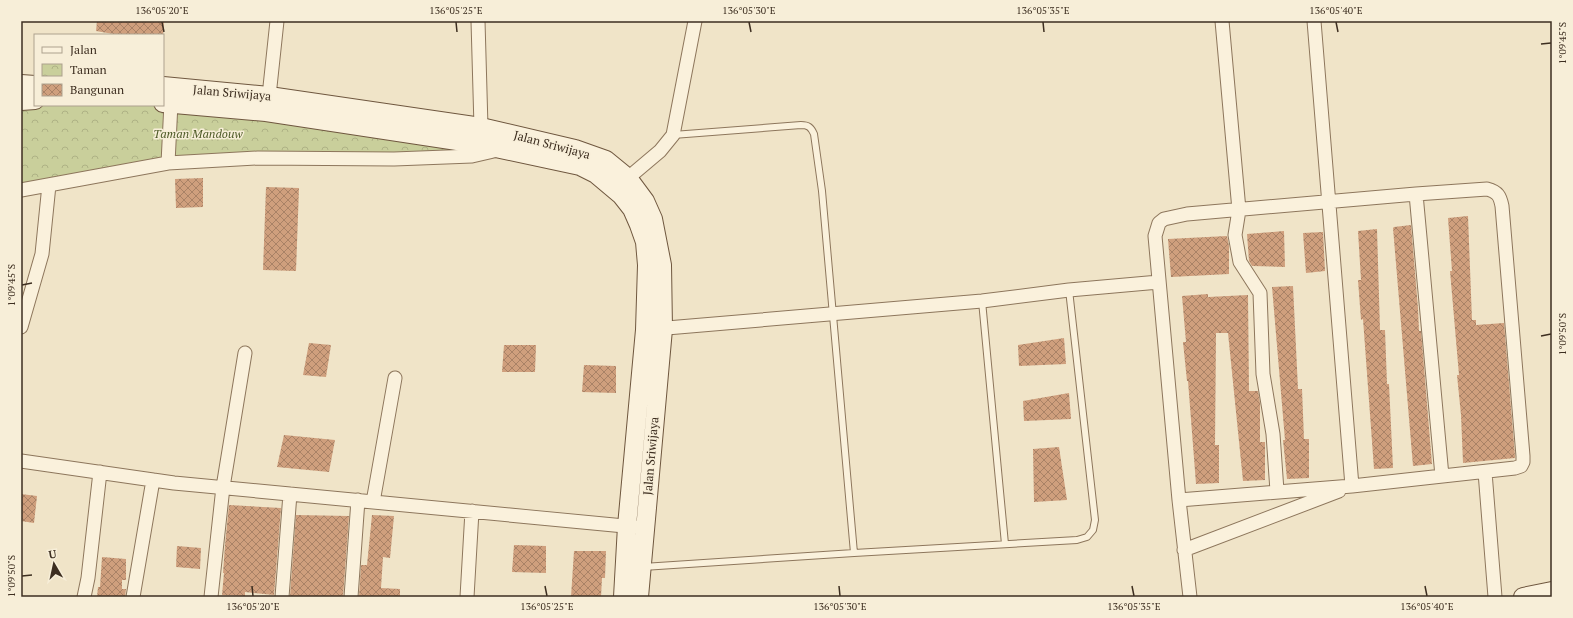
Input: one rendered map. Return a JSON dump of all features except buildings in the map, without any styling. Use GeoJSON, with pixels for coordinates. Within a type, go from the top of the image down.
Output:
{"type":"FeatureCollection","features":[{"type":"Feature","properties":{"kind":"main road"},"geometry":{"type":"LineString","coordinates":[[21,84],[34,85]]}},
{"type":"Feature","properties":{"kind":"main road","name":"Jalan Sriwijaya"},"geometry":{"type":"LineString","coordinates":[[164,86],[268,96],[480,127],[575,148],[606,160],[628,178],[646,201],[653,219],[659,242],[662,266],[663,329],[636,527],[623,597]]}},
{"type":"Feature","properties":{"kind":"main road"},"geometry":{"type":"LineString","coordinates":[[21,101],[34,100]]}},
{"type":"Feature","properties":{"kind":"main road","name":"Jalan Sriwijaya"},"geometry":{"type":"LineString","coordinates":[[167,103],[273,113],[370,126],[501,149],[580,166],[596,174],[621,194],[632,209],[645,242],[647,265],[636,527],[642,567],[639,597]]}},
{"type":"Feature","properties":{"kind":"main road"},"geometry":{"type":"LineString","coordinates":[[1523,597],[1552,591]]}},
{"type":"Feature","properties":{"kind":"street"},"geometry":{"type":"LineString","coordinates":[[268,96],[277,21]]}},
{"type":"Feature","properties":{"kind":"street"},"geometry":{"type":"LineString","coordinates":[[478,21],[480,127]]}},
{"type":"Feature","properties":{"kind":"street"},"geometry":{"type":"LineString","coordinates":[[628,178],[660,151],[673,135],[695,21]]}},
{"type":"Feature","properties":{"kind":"street"},"geometry":{"type":"LineString","coordinates":[[1222,21],[1239,210],[1235,235],[1240,262],[1260,293],[1263,374],[1273,434],[1277,491]]}},
{"type":"Feature","properties":{"kind":"street"},"geometry":{"type":"LineString","coordinates":[[1314,21],[1352,486]]}},
{"type":"Feature","properties":{"kind":"street"},"geometry":{"type":"LineString","coordinates":[[167,103],[168,163]]}},
{"type":"Feature","properties":{"kind":"street"},"geometry":{"type":"LineString","coordinates":[[21,190],[168,163],[258,158],[394,159],[472,156],[501,149]]}},
{"type":"Feature","properties":{"kind":"street"},"geometry":{"type":"LineString","coordinates":[[21,327],[42,254],[49,185]]}},
{"type":"Feature","properties":{"kind":"street"},"geometry":{"type":"LineString","coordinates":[[1178,500],[1352,486],[1485,472],[1521,466],[1523,462],[1503,214],[1500,197],[1496,191],[1487,189],[1416,194],[1187,214],[1164,219],[1159,223],[1155,236],[1178,500],[1190,597]]}},
{"type":"Feature","properties":{"kind":"street"},"geometry":{"type":"LineString","coordinates":[[1416,194],[1442,476]]}},
{"type":"Feature","properties":{"kind":"street"},"geometry":{"type":"LineString","coordinates":[[645,330],[982,301],[1069,290],[1159,282]]}},
{"type":"Feature","properties":{"kind":"street"},"geometry":{"type":"LineString","coordinates":[[211,597],[223,488],[245,353]]}},
{"type":"Feature","properties":{"kind":"street"},"geometry":{"type":"LineString","coordinates":[[373,502],[395,378]]}},
{"type":"Feature","properties":{"kind":"street"},"geometry":{"type":"LineString","coordinates":[[21,460],[153,480],[223,488],[636,527]]}},
{"type":"Feature","properties":{"kind":"street"},"geometry":{"type":"LineString","coordinates":[[84,597],[88,578],[100,472]]}},
{"type":"Feature","properties":{"kind":"street"},"geometry":{"type":"LineString","coordinates":[[1485,472],[1495,597]]}},
{"type":"Feature","properties":{"kind":"street"},"geometry":{"type":"LineString","coordinates":[[133,597],[153,480]]}},
{"type":"Feature","properties":{"kind":"street"},"geometry":{"type":"LineString","coordinates":[[1184,550],[1352,486]]}},
{"type":"Feature","properties":{"kind":"street"},"geometry":{"type":"LineString","coordinates":[[282,597],[290,494]]}},
{"type":"Feature","properties":{"kind":"street"},"geometry":{"type":"LineString","coordinates":[[351,597],[358,500]]}},
{"type":"Feature","properties":{"kind":"street"},"geometry":{"type":"LineString","coordinates":[[467,597],[472,511]]}},
{"type":"Feature","properties":{"kind":"lane"},"geometry":{"type":"LineString","coordinates":[[673,135],[801,124],[811,128],[816,146],[822,191],[854,553]]}},
{"type":"Feature","properties":{"kind":"lane"},"geometry":{"type":"LineString","coordinates":[[642,567],[1077,540],[1087,537],[1093,530],[1095,520],[1069,290]]}},
{"type":"Feature","properties":{"kind":"lane"},"geometry":{"type":"LineString","coordinates":[[982,301],[1005,544]]}},
{"type":"Feature","properties":{"kind":"green space"},"geometry":{"type":"Polygon","coordinates":[[[21,102],[34,106],[169,105],[166,161],[21,188],[21,102]]]}},
{"type":"Feature","properties":{"kind":"green space","name":"Taman Mandouw"},"geometry":{"type":"Polygon","coordinates":[[[172,104],[498,149],[169,162],[172,104]]]}}]}
